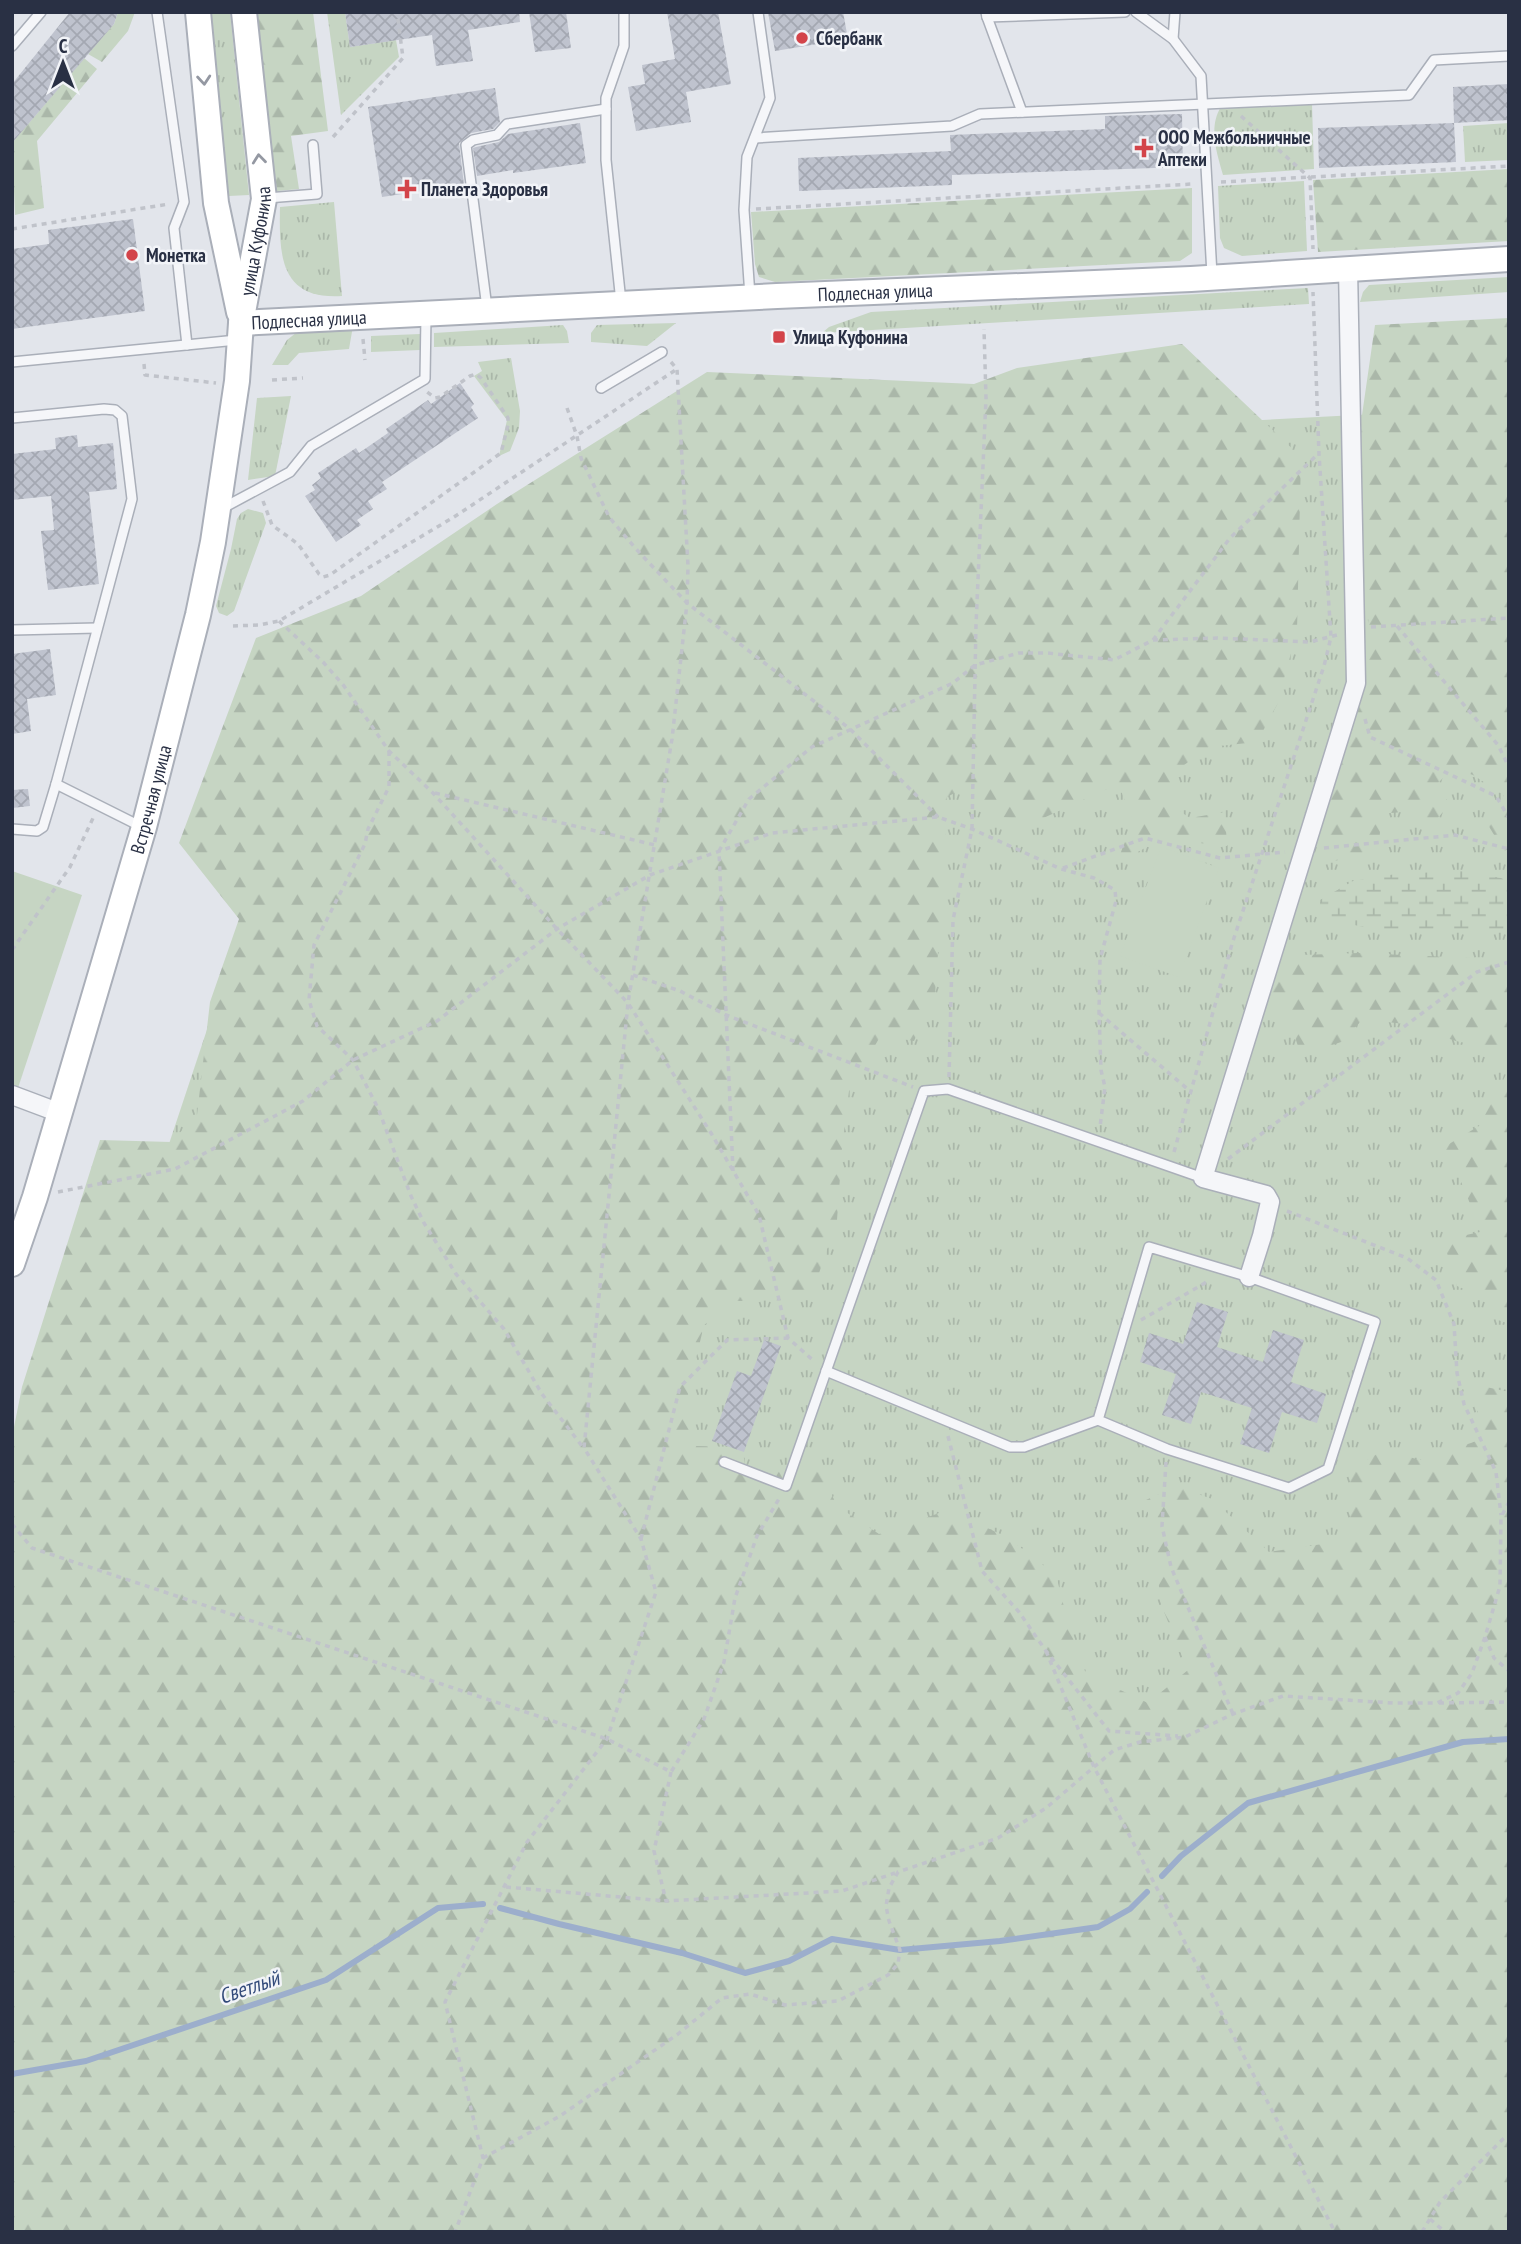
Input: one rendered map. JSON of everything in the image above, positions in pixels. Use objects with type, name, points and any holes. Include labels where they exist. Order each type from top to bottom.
[{"type":"main road","name":"улица Куфонина","points":[[198,12],[216,204],[241,331]]},
{"type":"main road","name":"улица Куфонина","points":[[241,331],[264,199],[244,12]]},
{"type":"main road","name":"Подлесная улица","points":[[241,331],[426,314],[1212,277],[1509,259]]},
{"type":"main road","name":"Встречная улица","points":[[12,1264],[35,1197],[144,827],[198,615],[219,510],[236,394],[241,331]]},
{"type":"street","points":[[1241,1274],[1270,1209],[1270,1202],[1266,1195],[1203,1178],[1356,683],[1349,268]]},
{"type":"street","points":[[12,1095],[60,1113]]},
{"type":"lane","points":[[12,46],[41,12]]},
{"type":"lane","points":[[157,12],[184,202],[174,228],[187,345]]},
{"type":"lane","points":[[621,304],[616,230],[606,160],[606,98],[624,46],[624,12]]},
{"type":"lane","points":[[750,298],[744,210],[747,157],[770,98],[758,12]]},
{"type":"lane","points":[[1022,112],[987,15],[1125,12]]},
{"type":"lane","points":[[1136,12],[1174,39],[1201,76],[1212,277]]},
{"type":"lane","points":[[1174,39],[1175,12]]},
{"type":"lane","points":[[755,138],[953,126],[980,114],[1409,95],[1434,60],[1509,56]]},
{"type":"lane","points":[[487,311],[466,145],[473,140],[497,135],[507,124],[606,109]]},
{"type":"lane","points":[[264,199],[317,194],[313,145]]},
{"type":"lane","points":[[219,510],[289,472],[310,446],[421,383],[427,373],[426,314]]},
{"type":"lane","points":[[12,362],[187,345],[241,331]]},
{"type":"lane","points":[[601,388],[662,352]]},
{"type":"lane","points":[[12,418],[115,410],[122,416],[132,499],[43,827],[37,831],[12,830]]},
{"type":"lane","points":[[12,630],[97,628]]},
{"type":"lane","points":[[56,784],[144,827]]},
{"type":"lane","points":[[724,1462],[786,1486],[924,1091],[948,1089],[1203,1178]]},
{"type":"lane","points":[[826,1371],[1010,1447],[1018,1448],[1098,1420],[1167,1449],[1289,1488],[1328,1469],[1375,1322],[1241,1274],[1149,1247],[1098,1420]]},
{"type":"path","points":[[333,137],[403,58],[397,12]]},
{"type":"path","points":[[1170,1168],[1232,944],[1324,666],[1331,637],[1319,454],[1310,178],[1227,104]]},
{"type":"path","points":[[744,210],[1509,166]]},
{"type":"path","points":[[12,229],[184,202]]},
{"type":"path","points":[[948,1089],[953,920],[972,829],[975,665],[986,398],[984,329]]},
{"type":"path","points":[[363,339],[365,360]]},
{"type":"path","points":[[142,350],[145,375],[216,383]]},
{"type":"path","points":[[584,1448],[628,1003],[672,739],[687,603],[688,566],[677,369],[662,352]]},
{"type":"path","points":[[233,626],[279,621],[454,517],[677,369]]},
{"type":"path","points":[[259,489],[272,525],[298,544],[319,574],[330,575],[498,456],[503,449],[508,418],[481,378],[476,374],[470,376],[435,398],[430,396],[421,383]]},
{"type":"path","points":[[272,380],[303,378]]},
{"type":"path","points":[[567,408],[581,458],[609,517],[636,550],[687,603],[850,729],[938,817]]},
{"type":"path","points":[[1153,640],[1230,538],[1319,454]]},
{"type":"path","points":[[733,1171],[719,850],[749,799],[812,747],[953,683],[975,665],[1019,653],[1114,660],[1153,640],[1217,638],[1310,642],[1356,628],[1509,618]]},
{"type":"path","points":[[279,621],[323,662],[344,686],[389,751],[433,793],[628,1003],[759,1214],[788,1338],[826,1371]]},
{"type":"path","points":[[1397,626],[1498,746],[1509,767]]},
{"type":"path","points":[[1356,683],[1370,737],[1496,796],[1509,818]]},
{"type":"path","points":[[389,751],[389,787],[368,830],[365,844],[314,945],[309,1000],[317,1026],[353,1060],[378,1108],[394,1154],[424,1223],[456,1274],[504,1329],[542,1394],[584,1448],[641,1539],[656,1592],[607,1739],[527,1842],[445,2002],[483,2158],[455,2232]]},
{"type":"path","points":[[433,793],[655,845]]},
{"type":"path","points":[[12,950],[70,867],[99,805]]},
{"type":"path","points":[[35,1197],[175,1169],[303,1101],[353,1060],[437,1021],[557,929],[649,875],[772,834],[938,817],[972,829],[1061,869],[1094,878],[1115,890],[1116,901],[1100,959],[1101,1070],[1105,1087],[1100,1127]]},
{"type":"path","points":[[1061,869],[1145,838],[1220,858],[1455,835],[1509,849]]},
{"type":"path","points":[[1203,1178],[1478,972],[1509,962]]},
{"type":"path","points":[[633,975],[680,991],[726,1015],[924,1091]]},
{"type":"path","points":[[1099,1013],[1191,1092]]},
{"type":"path","points":[[1266,1195],[1291,1213],[1407,1258],[1436,1280],[1454,1324],[1457,1373],[1464,1404],[1496,1472],[1501,1517],[1500,1586],[1472,1673],[1458,1693],[1437,1703]]},
{"type":"path","points":[[1127,1322],[1151,1316],[1205,1282],[1241,1274]]},
{"type":"path","points":[[641,1539],[680,1387],[727,1340],[788,1338]]},
{"type":"path","points":[[945,1421],[982,1571],[1019,1612],[1109,1731],[1185,1737]]},
{"type":"path","points":[[1167,1449],[1162,1526],[1171,1567],[1233,1714]]},
{"type":"path","points":[[666,1901],[654,1851],[671,1772],[704,1719],[724,1662],[735,1598],[757,1536],[786,1486]]},
{"type":"path","points":[[1501,1517],[1509,1502]]},
{"type":"path","points":[[12,1524],[32,1548],[607,1739],[671,1772]]},
{"type":"path","points":[[1485,1637],[1494,1658],[1509,1671]]},
{"type":"path","points":[[1046,1651],[1094,1767],[1335,2232]]},
{"type":"path","points":[[506,1887],[666,1901],[842,1891],[998,1838],[1046,1808],[1114,1750],[1140,1742],[1185,1737],[1233,1714],[1283,1696],[1393,1703],[1509,1703]]},
{"type":"path","points":[[483,2158],[560,2116],[678,2034],[722,1998],[750,1994],[785,2005],[838,2001],[888,1975],[898,1964],[900,1950],[886,1906],[889,1888],[898,1872]]},
{"type":"path","points":[[1422,2232],[1440,2202],[1509,2135]]},
{"type":"path","points":[[1430,2219],[1445,2232]]},
{"type":"green space","points":[[118,12],[135,12],[128,31],[102,62],[88,54],[114,24]]},
{"type":"green space","points":[[209,12],[230,12],[249,195],[229,196]]},
{"type":"green space","points":[[255,12],[313,12],[328,131],[291,136],[299,189],[277,191]]},
{"type":"green space","points":[[327,12],[345,12],[350,47],[396,40],[399,57],[341,115]]},
{"type":"green space","points":[[84,58],[97,69],[37,141],[44,208],[15,215],[12,143]]},
{"type":"green space","points":[[1312,104],[1314,169],[1223,175],[1214,132],[1221,107]]},
{"type":"green space","points":[[1509,123],[1509,160],[1465,162],[1463,126]]},
{"type":"green space","points":[[1509,169],[1509,241],[1318,252],[1313,180]]},
{"type":"green space","points":[[1304,181],[1307,251],[1242,256],[1224,248],[1220,238],[1218,186]]},
{"type":"green space","points":[[1192,188],[1192,253],[1180,261],[775,282],[759,277],[755,264],[751,212]]},
{"type":"green space","points":[[334,202],[342,296],[306,291],[295,283],[287,271],[281,242],[280,207]]},
{"type":"green space","points":[[1509,277],[1509,292],[1360,302],[1369,285]]},
{"type":"green space","points":[[1308,288],[1309,304],[822,333],[829,327],[871,312]]},
{"type":"green space","points":[[1509,318],[1509,849],[1504,851],[1488,825],[1504,795],[1473,775],[1453,768],[1436,785],[1450,804],[1436,820],[1402,812],[1381,814],[1379,848],[1335,861],[1315,837],[1356,710],[1367,643],[1369,609],[1360,535],[1364,514],[1361,422],[1375,325]]},
{"type":"green space","points":[[676,323],[647,346],[591,342],[591,333],[597,325]]},
{"type":"green space","points":[[563,325],[569,343],[434,347],[434,333]]},
{"type":"green space","points":[[353,326],[349,349],[299,353],[288,365],[272,365],[287,340],[301,329]]},
{"type":"green space","points":[[420,334],[420,350],[371,352],[371,336]]},
{"type":"green space","points":[[1182,344],[1301,457],[1297,631],[1277,705],[1257,742],[1209,747],[1173,773],[1169,804],[1190,818],[1225,812],[1227,846],[1162,839],[1117,863],[1133,819],[1118,784],[1039,820],[987,816],[966,787],[947,797],[935,994],[914,1041],[881,1035],[849,1091],[837,1220],[816,1282],[792,1300],[737,1301],[704,1325],[688,1392],[694,1446],[742,1447],[748,1482],[772,1470],[819,1467],[837,1506],[879,1534],[948,1510],[1007,1537],[1056,1575],[1068,1623],[1086,1674],[1148,1703],[1188,1670],[1162,1607],[1146,1500],[1176,1486],[1212,1499],[1269,1552],[1350,1540],[1350,1470],[1385,1449],[1419,1460],[1477,1441],[1477,1385],[1509,1392],[1509,2232],[12,2232],[12,1437],[22,1387],[100,1140],[171,1142],[197,1115],[210,1002],[239,919],[179,843],[256,638],[361,596],[497,504],[707,372],[974,384],[1017,368]]},
{"type":"green space","points":[[511,358],[520,411],[519,428],[510,451],[499,456],[507,420],[474,376],[482,371],[478,362]]},
{"type":"green space","points":[[291,396],[275,476],[248,480],[257,398]]},
{"type":"green space","points":[[1509,407],[1509,2232],[12,2232],[12,1616],[296,762],[595,455]]},
{"type":"green space","points":[[248,509],[263,513],[266,523],[234,611],[227,616],[219,613],[216,606],[237,519]]},
{"type":"green space","points":[[1161,847],[1219,868],[1179,977],[1120,956]]},
{"type":"green space","points":[[12,871],[82,895],[12,1106]]},
{"type":"green space","points":[[1461,871],[1501,878],[1509,882],[1509,929],[1374,929],[1320,918],[1320,900],[1353,881],[1396,874]]},
{"type":"green space","points":[[1359,953],[1494,959],[1509,965],[1509,1053],[1456,1041],[1404,1024],[1363,1019],[1341,1042],[1301,1056],[1287,1011],[1268,1002],[1278,965],[1302,955]]},
{"type":"green space","points":[[1509,1069],[1509,1324],[1498,1320],[1481,1298],[1457,1286],[1443,1240],[1480,1232],[1465,1190],[1444,1147],[1479,1126]]},
{"type":"building","points":[[70,12],[118,12],[114,24],[12,143],[12,84]]},
{"type":"building","points":[[345,12],[519,12],[520,22],[468,30],[473,61],[436,66],[432,35],[350,47]]},
{"type":"building","points":[[529,12],[566,12],[571,48],[535,52]]},
{"type":"building","points":[[667,12],[718,12],[731,84],[686,92],[691,122],[636,131],[628,87],[645,84],[642,65],[675,59]]},
{"type":"building","points":[[768,12],[843,12],[848,39],[775,51]]},
{"type":"building","points":[[1509,84],[1509,120],[1454,123],[1453,87]]},
{"type":"building","points":[[495,88],[500,122],[493,129],[471,133],[459,143],[464,185],[382,197],[368,107]]},
{"type":"building","points":[[1182,114],[1183,167],[952,175],[952,185],[799,191],[798,158],[951,151],[950,135],[1105,129],[1105,116]]},
{"type":"building","points":[[580,123],[586,163],[477,176],[473,148],[499,142],[508,134]]},
{"type":"building","points":[[1454,123],[1456,162],[1319,168],[1318,128]]},
{"type":"building","points":[[133,219],[145,311],[12,329],[12,249],[49,244],[48,230]]},
{"type":"building","points":[[460,383],[474,404],[471,407],[478,418],[382,482],[387,489],[368,501],[373,509],[357,520],[361,525],[336,542],[305,496],[315,490],[312,485],[321,478],[318,473],[356,448],[359,453],[388,433],[386,429],[428,400],[431,404]]},
{"type":"building","points":[[77,435],[78,447],[113,443],[117,489],[89,492],[99,584],[48,590],[41,531],[54,530],[51,496],[12,500],[12,454],[56,449],[55,438]]},
{"type":"building","points":[[50,649],[56,695],[27,699],[31,731],[12,734],[12,654]]},
{"type":"building","points":[[28,789],[30,806],[12,808],[12,790]]},
{"type":"building","points":[[1197,1302],[1228,1312],[1217,1347],[1263,1362],[1273,1330],[1304,1340],[1291,1382],[1326,1394],[1317,1423],[1282,1412],[1269,1453],[1240,1444],[1252,1408],[1201,1392],[1191,1424],[1162,1415],[1176,1374],[1140,1362],[1149,1333],[1183,1344]]},
{"type":"building","points":[[764,1340],[781,1346],[744,1452],[712,1441],[737,1371],[751,1376]]},
{"type":"waterway","points":[[1162,1876],[1181,1856],[1248,1803],[1463,1742],[1509,1739]]},
{"type":"waterway","points":[[500,1908],[682,1953],[745,1973],[789,1961],[832,1939],[900,1950],[1000,1941],[1098,1927],[1130,1909],[1147,1892]]},
{"type":"waterway","name":"Светлый","points":[[12,2074],[86,2061],[326,1980],[438,1908],[483,1904]]},
{"type":"place","name":"Сбербанк","points":[[802,38]]},
{"type":"place","name":"ООО Межбольничные Аптеки","points":[[1144,148]]},
{"type":"place","name":"Планета Здоровья","points":[[407,189]]},
{"type":"place","name":"Монетка","points":[[132,255]]},
{"type":"place","name":"Улица Куфонина","points":[[779,337]]}]
